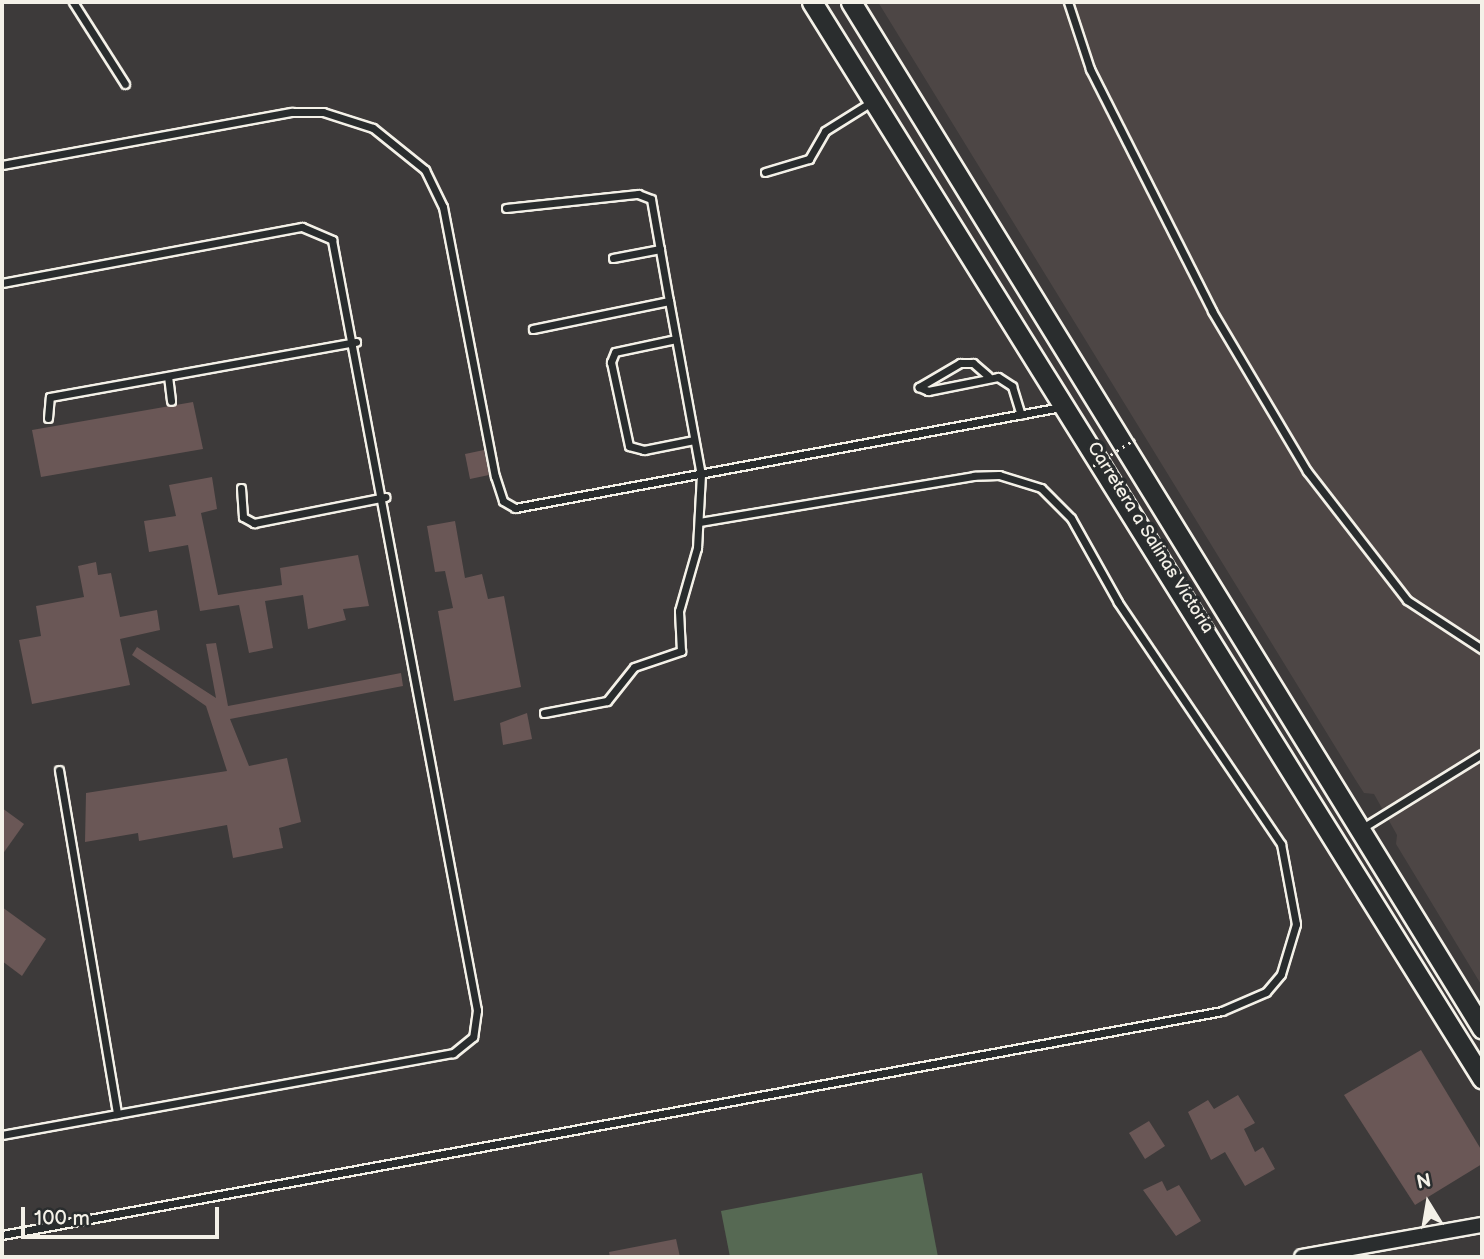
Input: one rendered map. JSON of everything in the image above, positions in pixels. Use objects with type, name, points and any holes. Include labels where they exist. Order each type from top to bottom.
[{"type":"main road","name":"Carretera a Salinas Victoria","points":[[812,2],[1069,406],[1482,1078]]},
{"type":"main road","name":"Carretera a Salinas Victoria","points":[[851,2],[1482,1028]]},
{"type":"street","points":[[1302,1257],[1362,1252],[1482,1224]]},
{"type":"lane","points":[[74,2],[125,84]]},
{"type":"lane","points":[[1068,2],[1090,69],[1212,310],[1307,471],[1407,600],[1482,649]]},
{"type":"lane","points":[[765,172],[809,159],[825,131],[873,101]]},
{"type":"lane","points":[[2,164],[292,112],[323,112],[373,128],[425,170],[443,207],[503,501],[523,509],[1069,406]]},
{"type":"lane","points":[[506,208],[645,194],[660,249],[701,475],[701,522],[679,611],[681,651],[634,667],[607,701],[544,713]]},
{"type":"lane","points":[[2,282],[313,228],[325,232],[337,250],[385,497],[477,1010],[474,1037],[453,1053],[2,1135]]},
{"type":"lane","points":[[613,258],[660,249]]},
{"type":"lane","points":[[533,329],[669,301]]},
{"type":"lane","points":[[676,339],[615,352],[611,362],[629,446],[644,450],[694,440]]},
{"type":"lane","points":[[48,418],[50,397],[356,342]]},
{"type":"lane","points":[[988,376],[928,391],[919,387],[960,363],[973,363],[988,376],[1012,386],[1021,415]]},
{"type":"lane","points":[[168,376],[171,401]]},
{"type":"lane","points":[[2,1235],[1222,1011],[1266,992],[1280,974],[1296,924],[1281,844],[1118,602],[1071,518],[1049,495],[1020,479],[974,477],[701,522]]},
{"type":"lane","points":[[241,488],[243,517],[254,523],[385,497]]},
{"type":"lane","points":[[1359,829],[1482,754]]},
{"type":"lane","points":[[59,769],[117,1114]]},
{"type":"path","points":[[1093,466],[1135,439]]},
{"type":"shaded area","points":[[878,2],[1482,2],[1482,986],[1396,844],[1397,835],[1374,794],[1364,793],[1355,779]]},
{"type":"green space","points":[[922,1173],[938,1257],[730,1257],[721,1211]]},
{"type":"building","points":[[193,402],[203,449],[41,477],[32,430]]},
{"type":"building","points":[[484,450],[489,475],[470,479],[465,454]]},
{"type":"building","points":[[212,477],[217,509],[201,513],[218,595],[282,585],[280,568],[358,555],[369,606],[343,609],[346,620],[308,629],[303,595],[265,601],[273,648],[249,653],[239,605],[200,611],[188,545],[149,552],[144,521],[176,516],[169,485]]},
{"type":"building","points":[[455,521],[465,578],[482,574],[488,599],[504,596],[521,687],[454,701],[438,611],[453,608],[445,571],[435,572],[427,526]]},
{"type":"building","points":[[96,562],[98,575],[111,573],[120,617],[157,610],[160,630],[120,639],[130,685],[32,704],[19,640],[41,636],[36,606],[84,597],[78,566]]},
{"type":"building","points":[[216,643],[228,706],[401,673],[403,686],[230,719],[249,766],[287,758],[301,822],[279,828],[283,848],[233,858],[227,825],[139,841],[138,833],[85,842],[86,793],[227,771],[206,706],[132,655],[137,647],[216,698],[206,644]]},
{"type":"building","points":[[527,713],[532,739],[503,745],[500,723]]},
{"type":"building","points":[[2,808],[24,824],[2,855]]},
{"type":"building","points":[[2,907],[46,939],[22,976],[2,961]]},
{"type":"building","points":[[1421,1050],[1482,1151],[1482,1164],[1415,1205],[1344,1095]]},
{"type":"building","points":[[1238,1095],[1255,1123],[1244,1129],[1255,1152],[1263,1147],[1275,1169],[1245,1186],[1225,1152],[1211,1160],[1188,1112],[1208,1100],[1214,1109]]},
{"type":"building","points":[[1149,1121],[1165,1146],[1145,1159],[1129,1133]]},
{"type":"building","points":[[1162,1181],[1167,1191],[1179,1185],[1201,1221],[1176,1236],[1143,1190]]},
{"type":"building","points":[[676,1239],[680,1257],[610,1257],[609,1252]]}]
